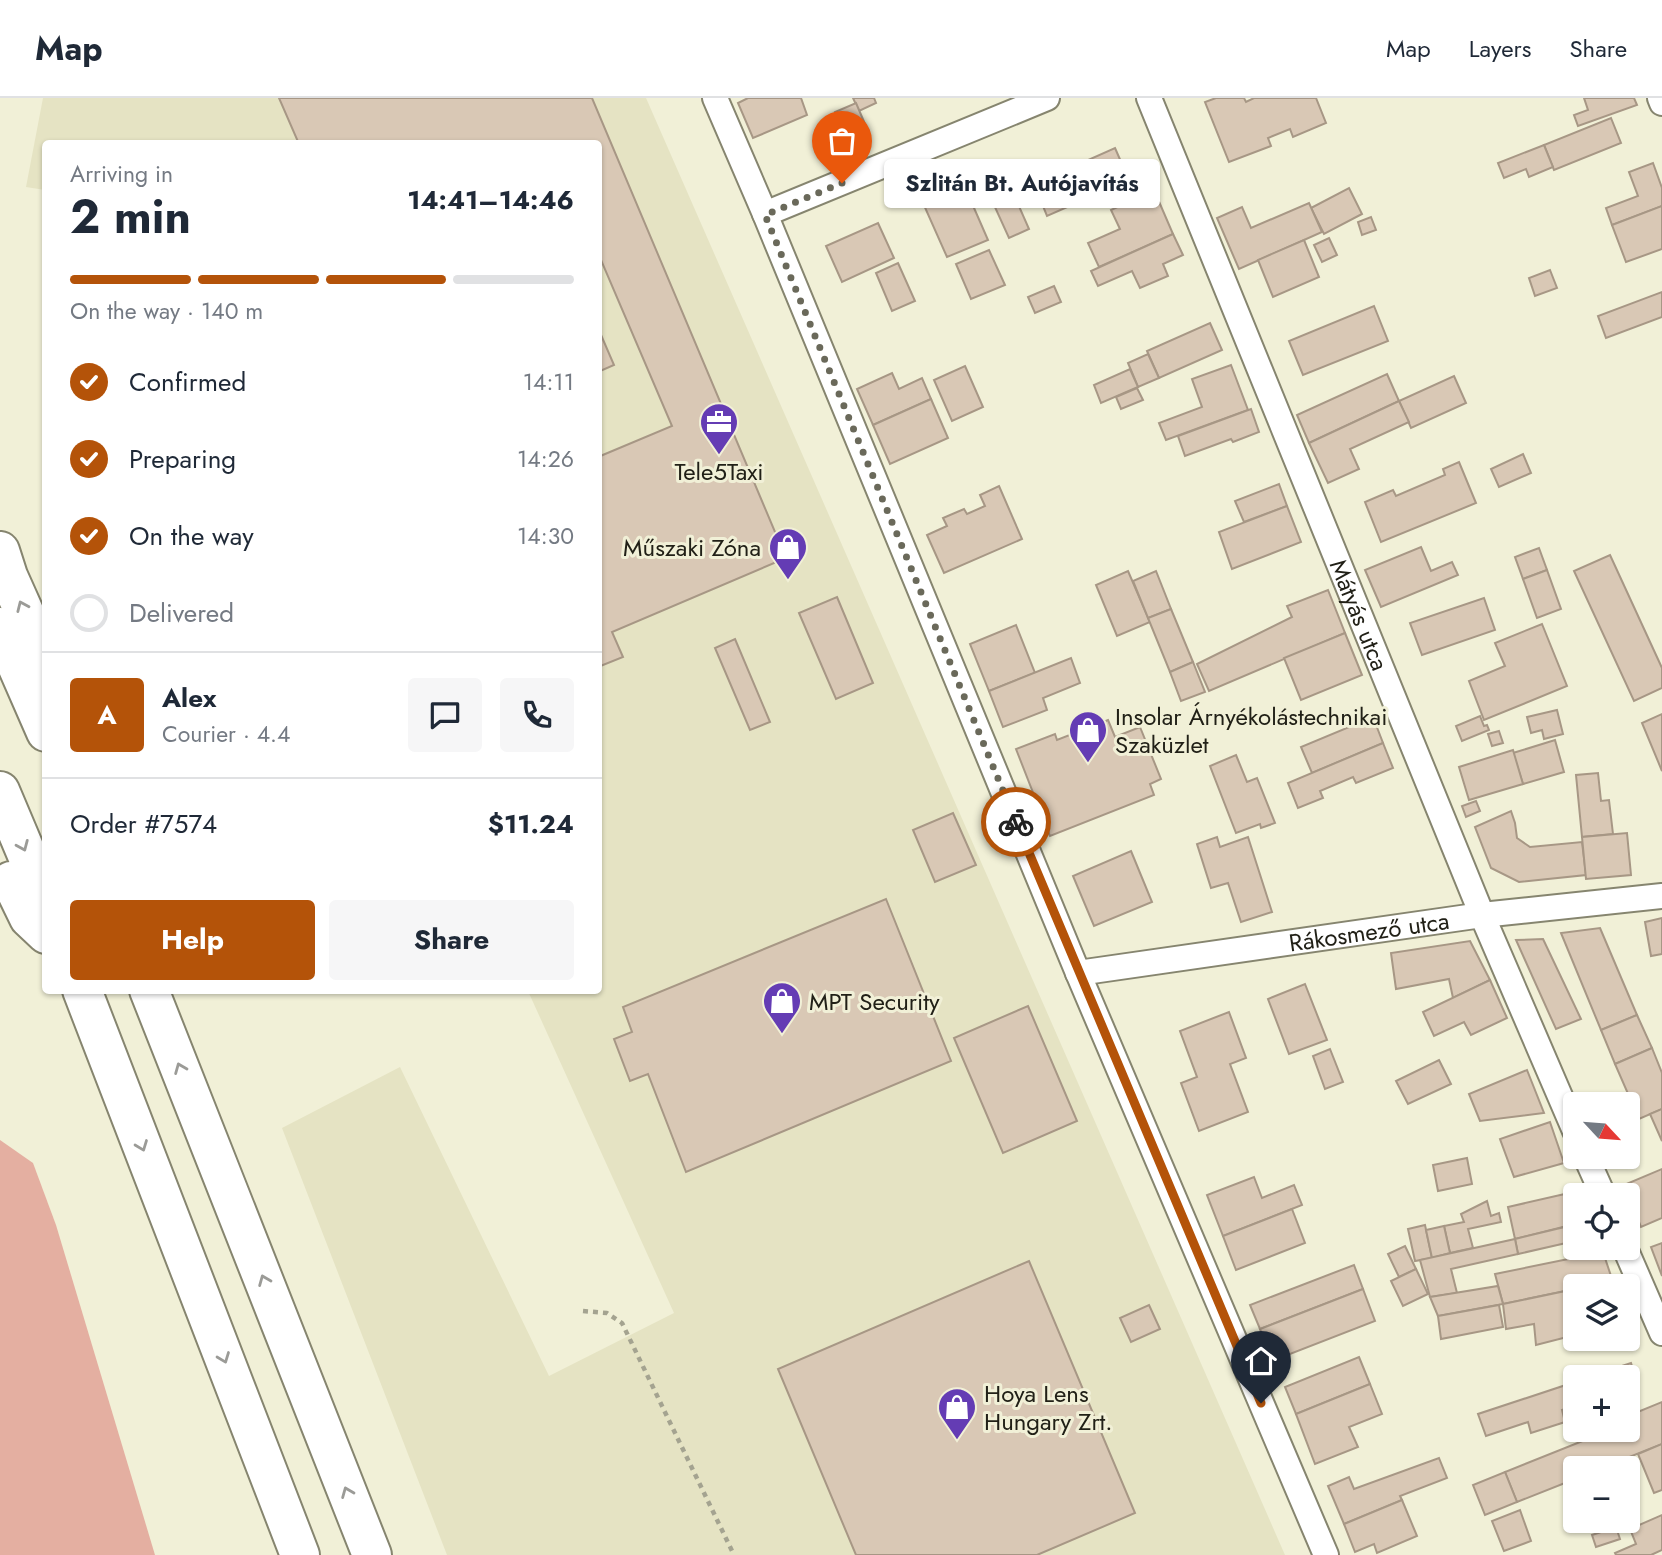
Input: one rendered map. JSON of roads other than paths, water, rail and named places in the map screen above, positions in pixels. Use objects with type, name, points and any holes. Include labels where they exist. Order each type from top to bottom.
[{"type":"highway","points":[[0,551],[8,576],[42,652]]},
{"type":"highway","points":[[0,627],[42,723]]},
{"type":"highway","points":[[0,791],[42,891]]},
{"type":"highway","points":[[0,857],[29,918],[42,930]]},
{"type":"highway","points":[[84,994],[300,1555]]},
{"type":"highway","points":[[151,994],[372,1555]]},
{"type":"street","points":[[715,98],[1078,973],[1326,1555]]},
{"type":"street","points":[[765,215],[1047,98]]},
{"type":"street","name":"Mátyás utca","points":[[1149,98],[1482,915],[1563,1103]]},
{"type":"street","points":[[1660,98],[1662,103]]},
{"type":"street","name":"Rákosmező utca","points":[[1078,973],[1482,915],[1662,896]]},
{"type":"street","points":[[1630,1260],[1662,1333]]},
{"type":"place","name":"Szlitán Bt. Autójavítás","points":[[842,183]]},
{"type":"place","name":"Tele5Taxi","points":[[719,456]]},
{"type":"place","name":"Műszaki Zóna","points":[[788,581]]},
{"type":"place","name":"Insolar Árnyékolástechnikai Szaküzlet","points":[[1088,764]]},
{"type":"place","name":"MPT Security","points":[[782,1035]]},
{"type":"place","name":"Hoya Lens Hungary Zrt.","points":[[957,1441]]}]
